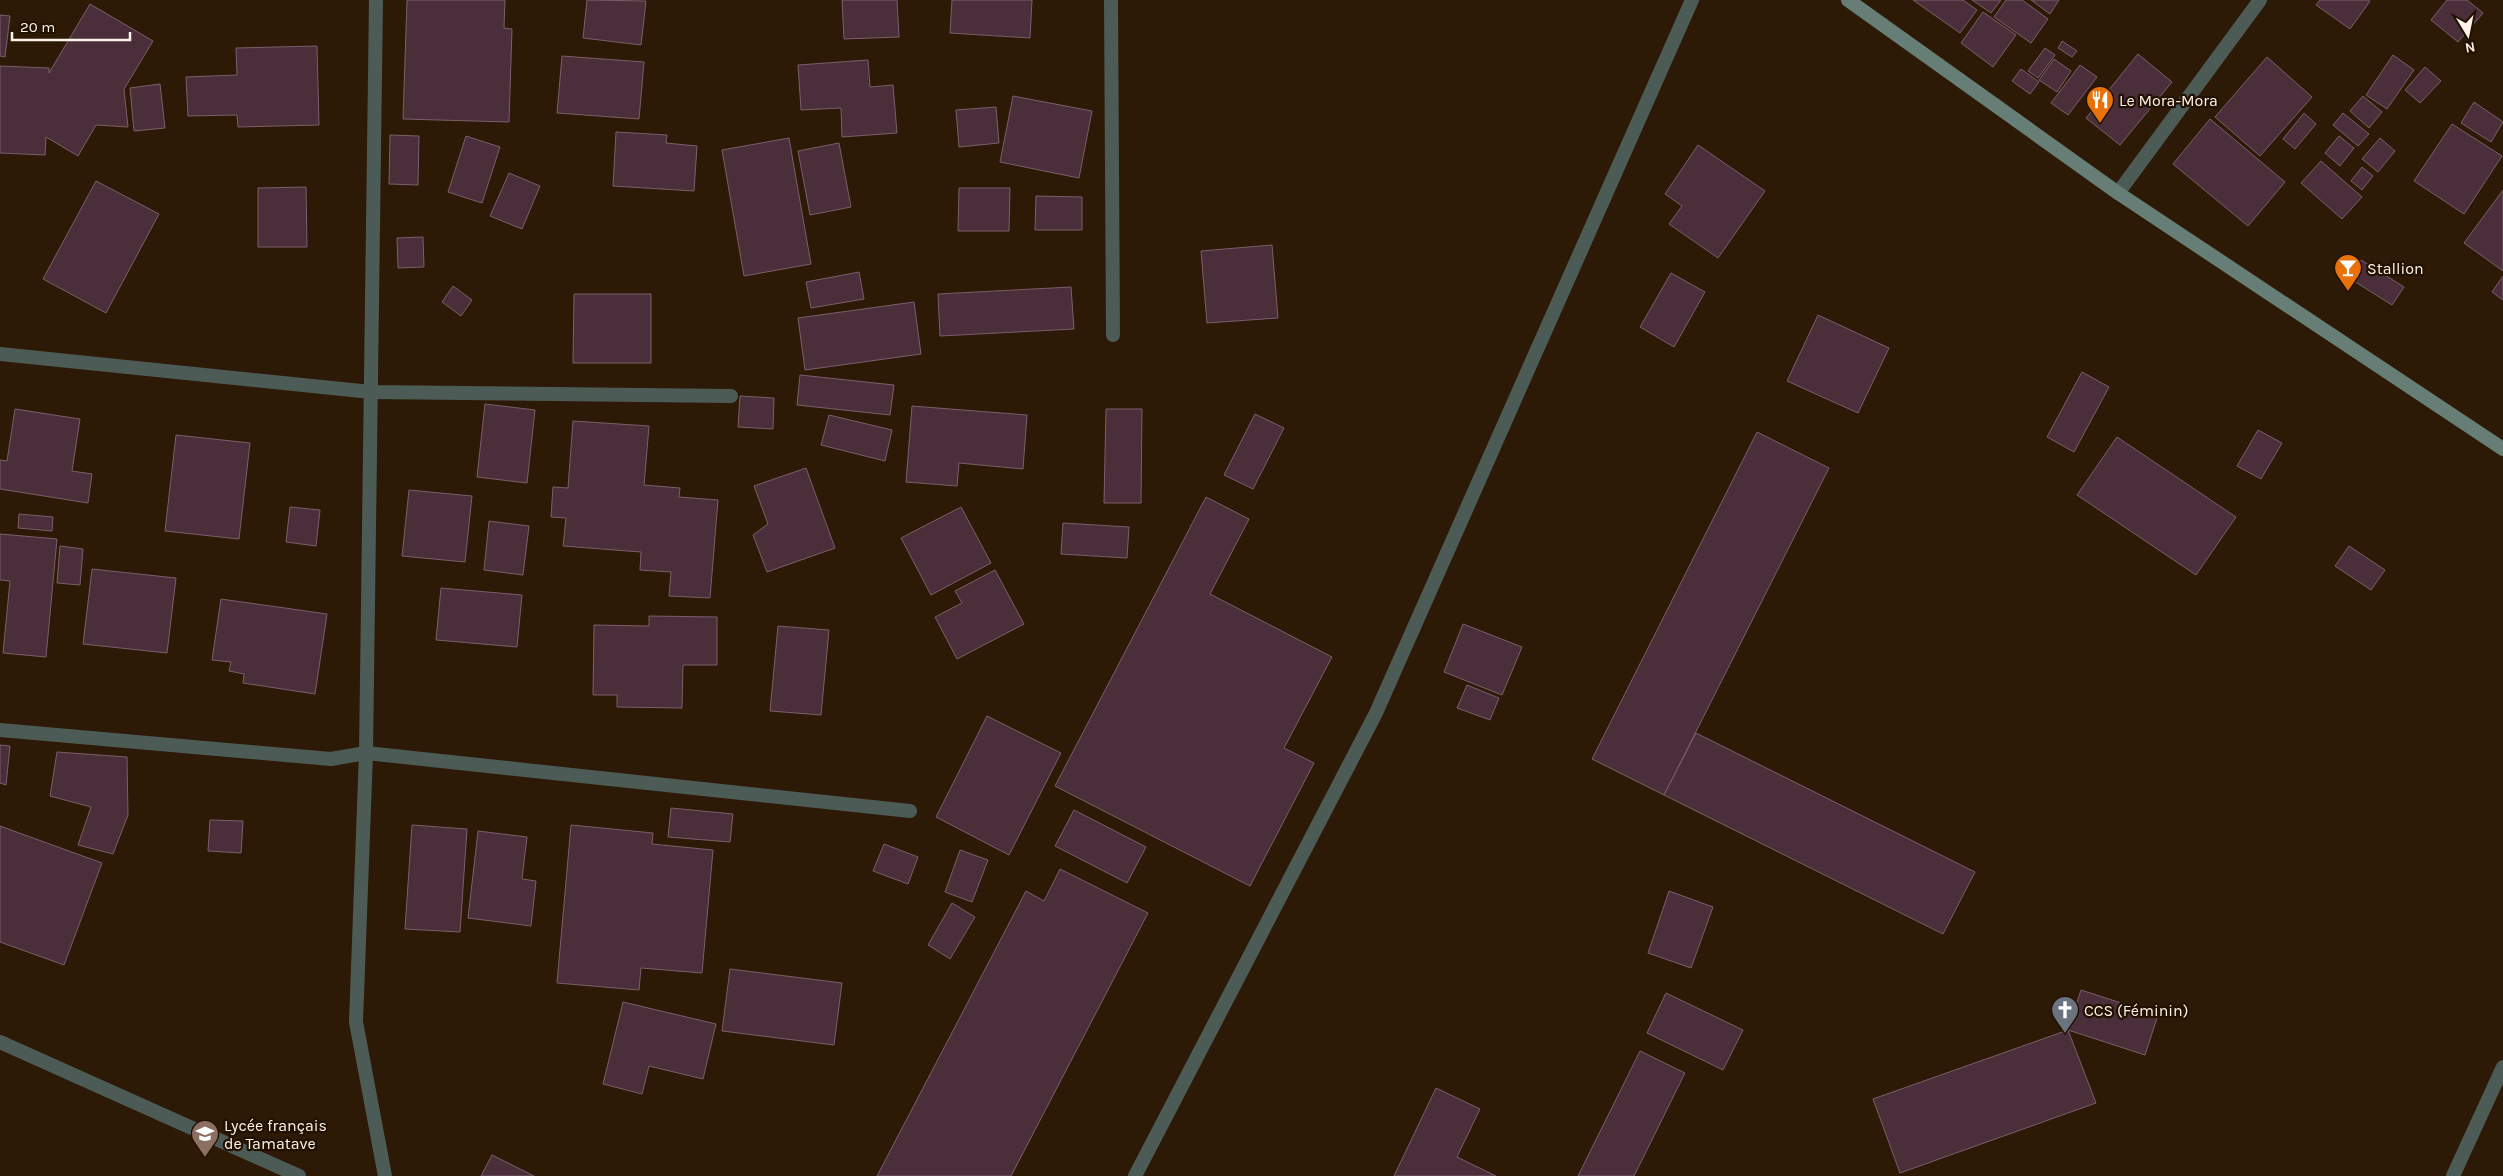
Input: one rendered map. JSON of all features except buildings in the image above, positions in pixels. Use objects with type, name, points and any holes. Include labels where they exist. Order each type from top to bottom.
[{"type":"main road","points":[[1848,0],[2118,193],[2503,448]]},
{"type":"street","points":[[376,0],[366,753],[356,1022],[385,1176]]},
{"type":"street","points":[[1111,0],[1113,335]]},
{"type":"street","points":[[1135,1176],[1376,713],[1692,0]]},
{"type":"street","points":[[2118,193],[2260,0]]},
{"type":"street","points":[[0,354],[371,392],[731,396]]},
{"type":"street","points":[[0,730],[331,759],[366,753],[910,811]]},
{"type":"street","points":[[0,1042],[299,1176]]},
{"type":"street","points":[[2453,1176],[2503,1067]]},
{"type":"place","name":"Le Mora-Mora","points":[[2100,124]]},
{"type":"place","name":"Stallion","points":[[2348,292]]},
{"type":"place","name":"CCS (Féminin)","points":[[2065,1034]]},
{"type":"place","name":"Lycée français de Tamatave","points":[[205,1158]]}]
